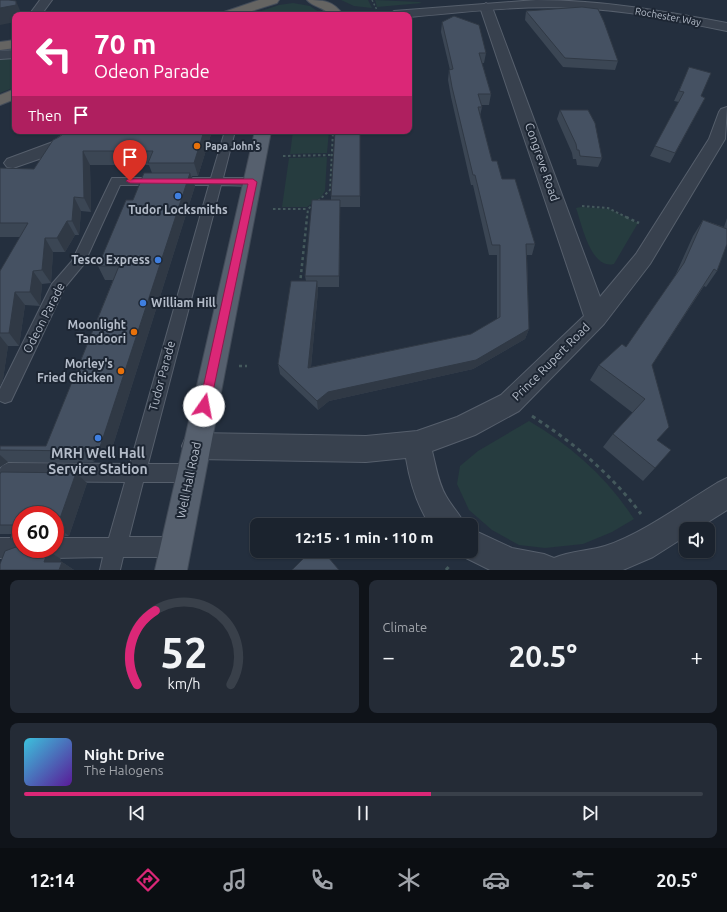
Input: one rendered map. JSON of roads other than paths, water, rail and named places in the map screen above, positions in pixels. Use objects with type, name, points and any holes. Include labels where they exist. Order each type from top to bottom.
[{"type":"highway","points":[[235,12],[250,6],[273,0]]},
{"type":"highway","points":[[313,0],[330,7],[334,12]]},
{"type":"highway","points":[[0,46],[12,46]]},
{"type":"highway","points":[[0,100],[12,95]]},
{"type":"main road","name":"Well Hall Road","points":[[173,559],[262,134]]},
{"type":"street","points":[[37,12],[46,0]]},
{"type":"street","name":"Rochester Way","points":[[412,13],[486,7],[509,3],[546,3],[604,6],[665,15],[727,27]]},
{"type":"street","name":"Congreve Road","points":[[486,7],[596,318]]},
{"type":"street","points":[[0,55],[12,48]]},
{"type":"street","name":"Prince Rupert Road","points":[[196,446],[366,449],[417,444],[465,426],[510,403],[596,318],[643,259],[717,139],[727,112]]},
{"type":"street","points":[[13,163],[59,146],[74,134]]},
{"type":"street","points":[[417,444],[428,494],[443,518]]},
{"type":"street","points":[[564,570],[605,562],[658,537],[727,493]]},
{"type":"street","points":[[478,548],[509,563],[544,570]]},
{"type":"lane","points":[[216,182],[229,134]]},
{"type":"lane","name":"Odeon Parade","points":[[5,396],[59,284],[77,264],[116,181],[253,182]]},
{"type":"lane","name":"Tudor Parade","points":[[110,570],[115,547],[216,182]]},
{"type":"lane","points":[[0,490],[8,472],[190,473]]},
{"type":"lane","points":[[64,548],[115,547],[173,559]]},
{"type":"lane","points":[[0,548],[12,548]]},
{"type":"place","name":"Papa John's","points":[[197,146]]},
{"type":"place","name":"Tudor Locksmiths","points":[[178,196]]},
{"type":"place","name":"Tesco Express","points":[[158,260]]},
{"type":"place","name":"William Hill","points":[[143,303]]},
{"type":"place","name":"Moonlight Tandoori","points":[[134,332]]},
{"type":"place","name":"Morley's Fried Chicken","points":[[121,371]]},
{"type":"place","name":"MRH Well Hall Service Station","points":[[98,438]]}]
